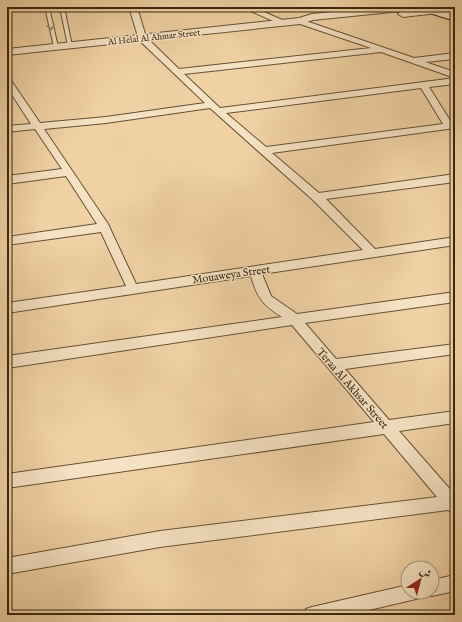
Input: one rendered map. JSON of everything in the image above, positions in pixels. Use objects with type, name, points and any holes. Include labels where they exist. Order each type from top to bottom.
[{"type":"main road","points":[[421,7],[434,11],[452,10]]},
{"type":"street","points":[[133,7],[142,38],[215,108],[317,197],[372,253]]},
{"type":"street","points":[[246,7],[285,23]]},
{"type":"street","name":"Al Helal Al Ahmar Street","points":[[300,21],[312,17],[415,7]]},
{"type":"street","name":"Al Helal Al Ahmar Street","points":[[7,52],[300,21],[323,22],[434,11]]},
{"type":"street","points":[[300,21],[411,61],[455,75]]},
{"type":"street","points":[[176,72],[380,50]]},
{"type":"street","points":[[411,61],[455,56]]},
{"type":"street","points":[[7,81],[70,172],[104,227],[132,289]]},
{"type":"street","points":[[7,129],[106,120],[455,81]]},
{"type":"street","points":[[263,151],[452,125],[423,85]]},
{"type":"street","points":[[7,180],[70,172]]},
{"type":"street","points":[[317,197],[455,178]]},
{"type":"street","points":[[7,241],[104,227]]},
{"type":"street","name":"Mouaweya Street","points":[[7,308],[455,241]]},
{"type":"street","name":"Teraa Al Akhsar Street","points":[[255,271],[264,296],[268,302],[286,312],[295,320],[454,504]]},
{"type":"street","points":[[7,362],[341,312],[455,298]]},
{"type":"street","points":[[333,365],[455,349]]},
{"type":"street","points":[[7,481],[455,417]]},
{"type":"street","points":[[7,566],[160,539],[454,504]]},
{"type":"street","points":[[440,586],[455,583]]},
{"type":"street","points":[[312,615],[400,595]]},
{"type":"lane","points":[[47,7],[56,47]]},
{"type":"lane","points":[[62,7],[70,46]]}]
